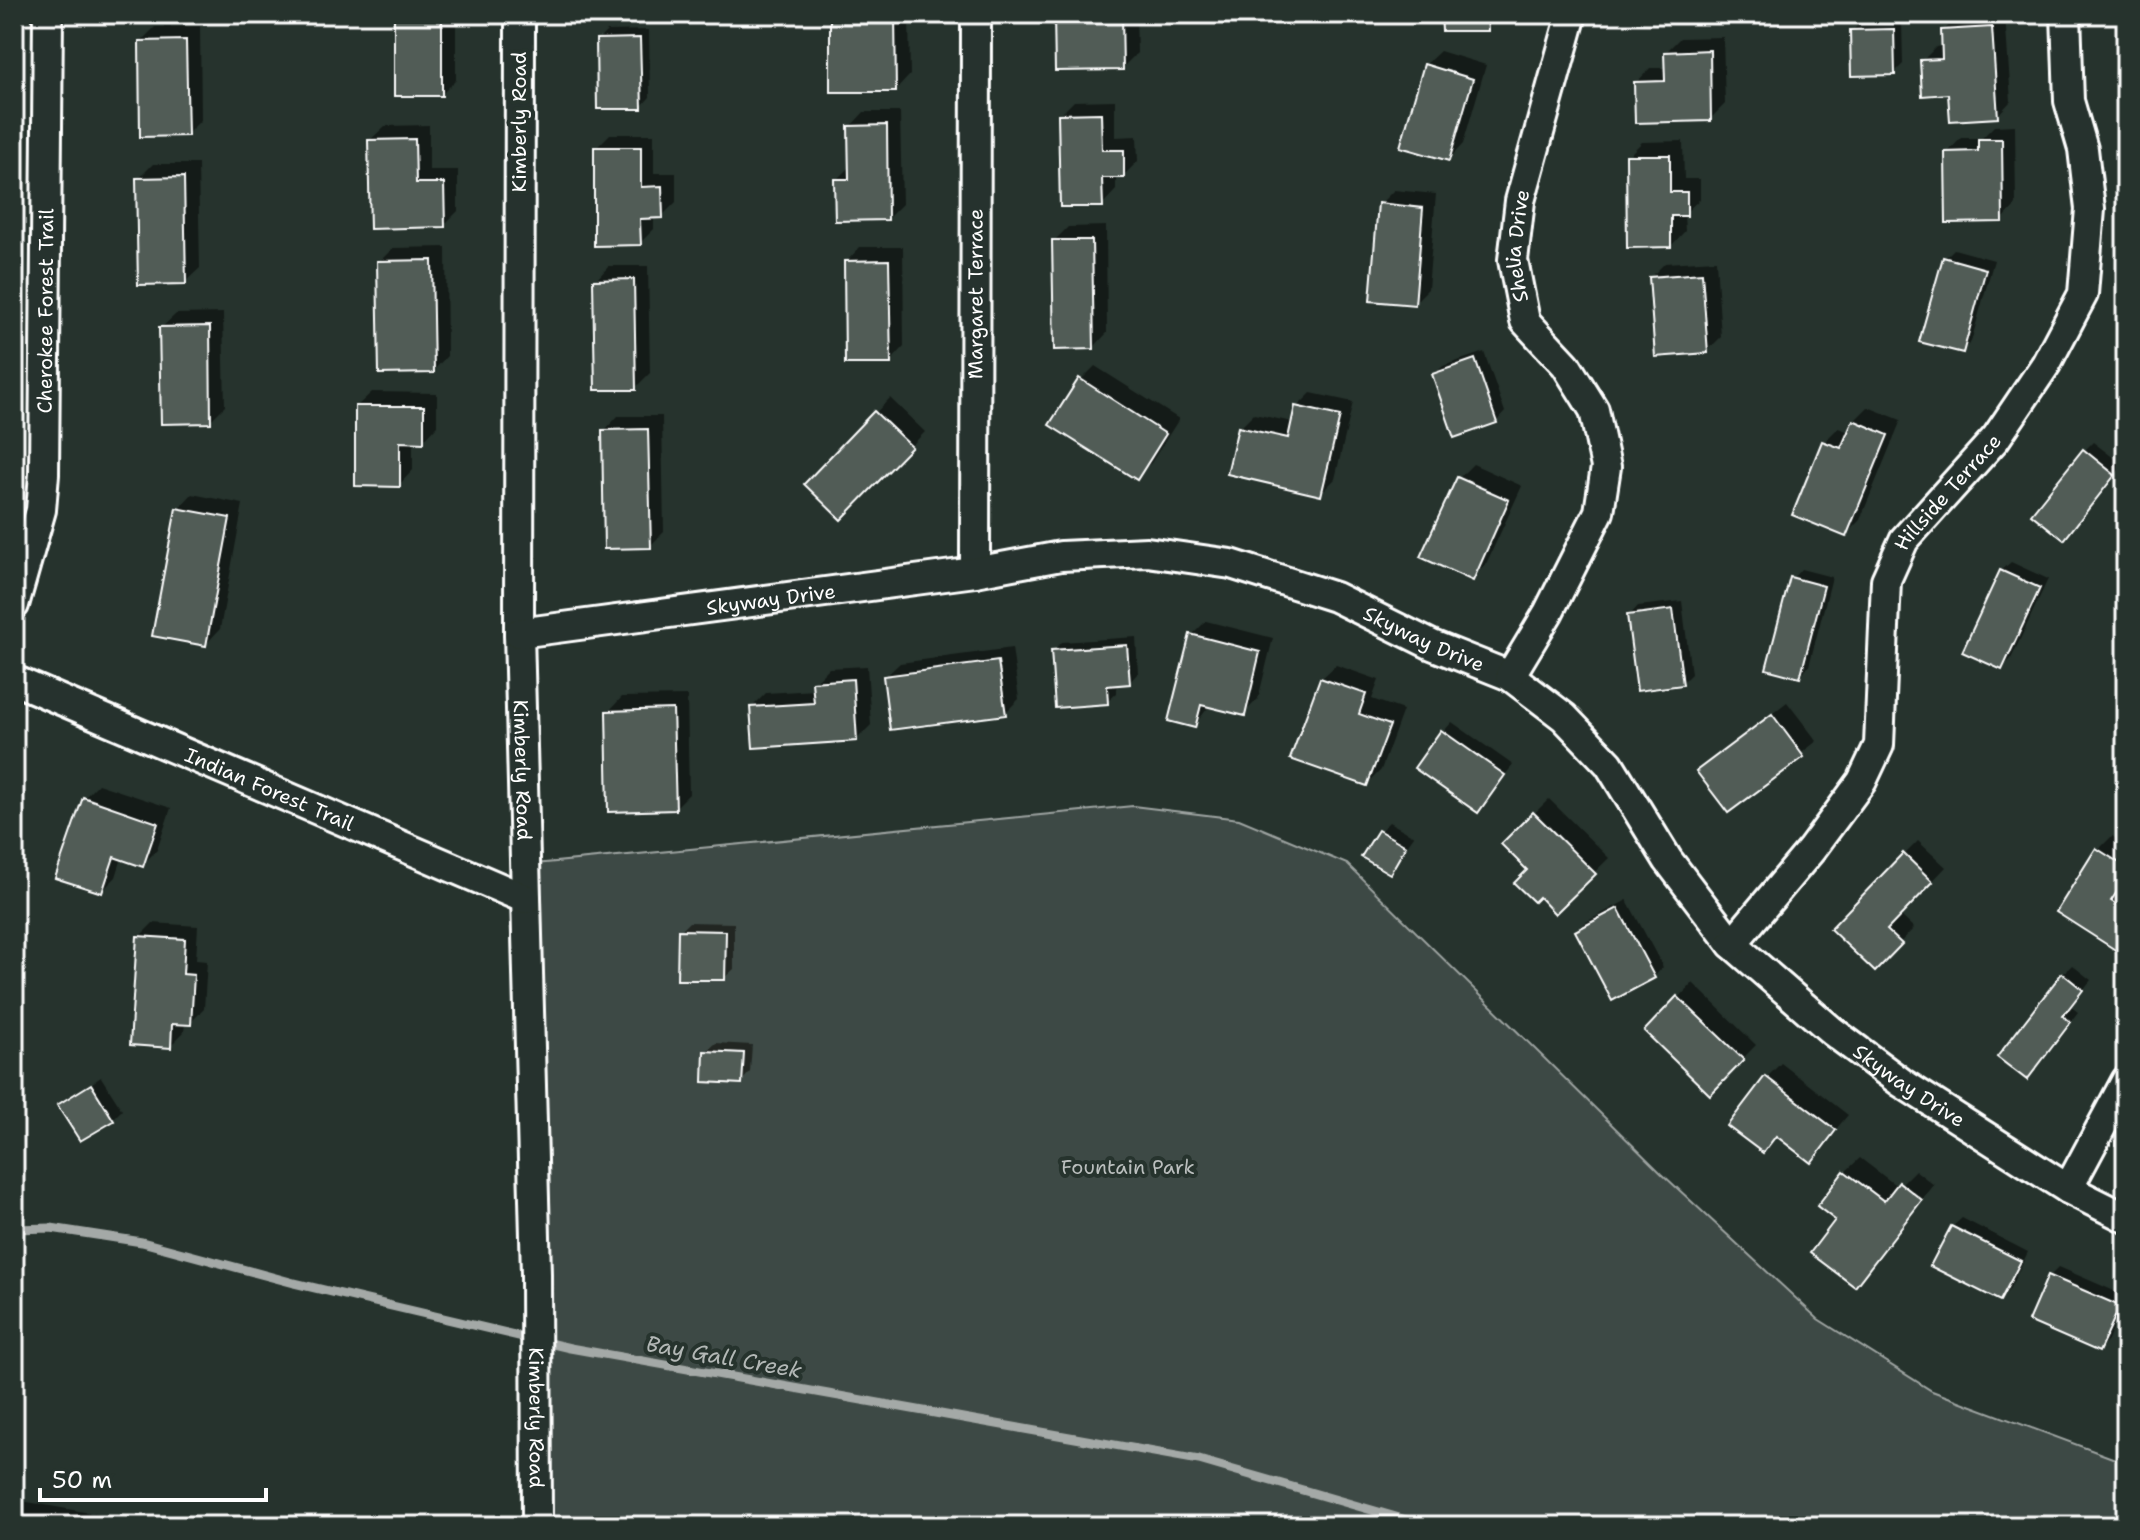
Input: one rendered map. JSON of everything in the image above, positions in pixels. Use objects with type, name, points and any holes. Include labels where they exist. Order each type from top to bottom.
[{"type":"street","name":"Cherokee Forest Trail","points":[[14,605],[41,510],[44,474],[48,14]]},
{"type":"street","name":"Kimberly Road","points":[[520,14],[519,633],[536,1274],[537,1526]]},
{"type":"street","name":"Margaret Terrace","points":[[975,572],[976,14]]},
{"type":"street","name":"Shelia Drive","points":[[1510,676],[1548,613],[1599,512],[1606,467],[1594,410],[1566,365],[1525,321],[1513,260],[1520,201],[1572,14]]},
{"type":"street","name":"Hillside Terrace","points":[[1732,944],[1853,793],[1879,745],[1886,580],[1904,540],[1996,438],[2046,364],[2083,294],[2090,209],[2083,149],[2069,101],[2066,14]]},
{"type":"street","name":"Skyway Drive","points":[[519,633],[975,572],[1061,556],[1147,552],[1231,564],[1335,597],[1432,645],[1510,676],[1564,717],[1609,764],[1668,860],[1732,944],[1832,1031],[1902,1083],[2068,1189],[2126,1218]]},
{"type":"street","name":"Indian Forest Trail","points":[[14,680],[526,899]]},
{"type":"street","points":[[2068,1189],[2126,1081]]},
{"type":"green space","name":"Fountain Park","points":[[1133,806],[1239,819],[1347,864],[1662,1174],[1818,1319],[1932,1391],[2126,1463],[2126,1526],[537,1526],[525,865]]},
{"type":"building","points":[[394,14],[442,14],[442,96],[394,96]]},
{"type":"building","points":[[830,14],[895,14],[896,92],[830,92]]},
{"type":"building","points":[[1054,14],[1122,14],[1123,70],[1055,71]]},
{"type":"building","points":[[1441,14],[1487,14],[1488,31],[1442,31]]},
{"type":"building","points":[[1992,27],[1998,118],[1950,121],[1948,94],[1922,96],[1920,60],[1942,59],[1941,30]]},
{"type":"building","points":[[1894,29],[1895,75],[1851,76],[1850,30]]},
{"type":"building","points":[[640,38],[642,109],[597,109],[596,39]]},
{"type":"building","points":[[186,40],[188,136],[140,137],[139,41]]},
{"type":"building","points":[[1710,50],[1711,121],[1635,123],[1634,82],[1665,81],[1664,52]]},
{"type":"building","points":[[1424,64],[1473,79],[1449,161],[1400,147]]},
{"type":"building","points":[[1101,113],[1102,150],[1124,150],[1124,178],[1102,178],[1103,207],[1060,207],[1058,114]]},
{"type":"building","points":[[887,125],[888,220],[835,221],[834,179],[849,179],[848,126]]},
{"type":"building","points":[[415,139],[416,183],[444,183],[445,227],[370,229],[368,140]]},
{"type":"building","points":[[1978,139],[2002,139],[2003,222],[1946,223],[1945,152],[1978,151]]},
{"type":"building","points":[[594,147],[641,147],[641,187],[662,186],[663,218],[640,219],[641,245],[594,246]]},
{"type":"building","points":[[1626,155],[1670,155],[1670,192],[1687,192],[1687,216],[1671,216],[1671,247],[1627,248]]},
{"type":"building","points":[[184,177],[186,284],[138,285],[136,178]]},
{"type":"building","points":[[1378,203],[1423,208],[1415,305],[1370,301]]},
{"type":"building","points":[[1052,240],[1092,240],[1094,349],[1054,350]]},
{"type":"building","points":[[1943,257],[1986,269],[1963,353],[1919,342]]},
{"type":"building","points":[[432,260],[434,373],[379,374],[377,261]]},
{"type":"building","points":[[889,260],[891,364],[845,364],[844,261]]},
{"type":"building","points":[[1702,273],[1708,353],[1655,357],[1649,277]]},
{"type":"building","points":[[634,279],[636,390],[595,390],[593,280]]},
{"type":"building","points":[[210,326],[211,423],[161,424],[159,327]]},
{"type":"building","points":[[1475,359],[1497,423],[1454,438],[1432,374]]},
{"type":"building","points":[[1079,378],[1166,434],[1137,480],[1049,425]]},
{"type":"building","points":[[355,406],[424,406],[424,443],[400,442],[400,487],[355,486]]},
{"type":"building","points":[[1295,406],[1340,416],[1321,496],[1227,474],[1238,427],[1288,438]]},
{"type":"building","points":[[874,411],[912,447],[841,520],[804,484]]},
{"type":"building","points":[[1853,420],[1888,435],[1846,537],[1792,515],[1822,441],[1841,448]]},
{"type":"building","points":[[648,429],[651,548],[604,549],[602,430]]},
{"type":"building","points":[[2083,449],[2115,475],[2064,540],[2031,514]]},
{"type":"building","points":[[1457,477],[1509,500],[1473,581],[1420,557]]},
{"type":"building","points":[[176,508],[230,518],[206,646],[152,636]]},
{"type":"building","points":[[2000,570],[2040,588],[2002,670],[1962,652]]},
{"type":"building","points":[[1790,577],[1824,586],[1800,678],[1766,669]]},
{"type":"building","points":[[1673,609],[1683,685],[1637,691],[1627,615]]},
{"type":"building","points":[[1190,634],[1260,652],[1245,716],[1201,705],[1195,728],[1168,721]]},
{"type":"building","points":[[1127,645],[1130,684],[1107,686],[1108,704],[1055,708],[1051,650]]},
{"type":"building","points":[[998,661],[1006,715],[890,730],[883,676]]},
{"type":"building","points":[[1320,678],[1366,694],[1359,714],[1390,725],[1367,786],[1290,759]]},
{"type":"building","points":[[853,679],[857,741],[753,748],[750,707],[814,703],[812,682]]},
{"type":"building","points":[[673,709],[676,810],[608,812],[606,711]]},
{"type":"building","points":[[1772,714],[1804,757],[1728,813],[1696,771]]},
{"type":"building","points":[[1441,730],[1505,775],[1478,813],[1414,768]]},
{"type":"building","points":[[83,797],[158,823],[143,867],[114,857],[102,893],[55,878]]},
{"type":"building","points":[[1533,812],[1596,874],[1555,914],[1539,897],[1534,902],[1514,883],[1527,870],[1501,844]]},
{"type":"building","points":[[1378,830],[1406,846],[1390,874],[1361,857]]},
{"type":"building","points":[[2096,848],[2126,867],[2126,878],[2111,901],[2126,910],[2126,938],[2117,951],[2056,912]]},
{"type":"building","points":[[1903,853],[1933,882],[1887,930],[1902,944],[1875,972],[1830,929]]},
{"type":"building","points":[[1618,908],[1655,978],[1612,1001],[1575,931]]},
{"type":"building","points":[[678,930],[726,931],[725,980],[677,980]]},
{"type":"building","points":[[137,936],[185,939],[183,974],[194,975],[191,1025],[172,1024],[171,1048],[130,1045]]},
{"type":"building","points":[[2062,973],[2083,990],[2063,1016],[2071,1022],[2027,1080],[1997,1057]]},
{"type":"building","points":[[1677,996],[1744,1060],[1710,1095],[1644,1031]]},
{"type":"building","points":[[704,1051],[744,1053],[742,1084],[703,1082]]},
{"type":"building","points":[[1765,1076],[1836,1130],[1811,1163],[1776,1136],[1763,1153],[1727,1126]]},
{"type":"building","points":[[91,1084],[114,1121],[80,1141],[57,1105]]},
{"type":"building","points":[[1844,1171],[1884,1201],[1899,1182],[1922,1200],[1855,1287],[1810,1253],[1835,1220],[1817,1206]]},
{"type":"building","points":[[1951,1226],[2021,1261],[2000,1301],[1930,1266]]},
{"type":"building","points":[[2048,1275],[2120,1306],[2099,1352],[2028,1321]]},
{"type":"building","points":[[14,1516],[74,1526],[14,1526]]},
{"type":"waterway","name":"Bay Gall Creek","points":[[14,1229],[51,1228],[142,1242],[294,1283],[570,1348],[1199,1460],[1427,1526]]}]
